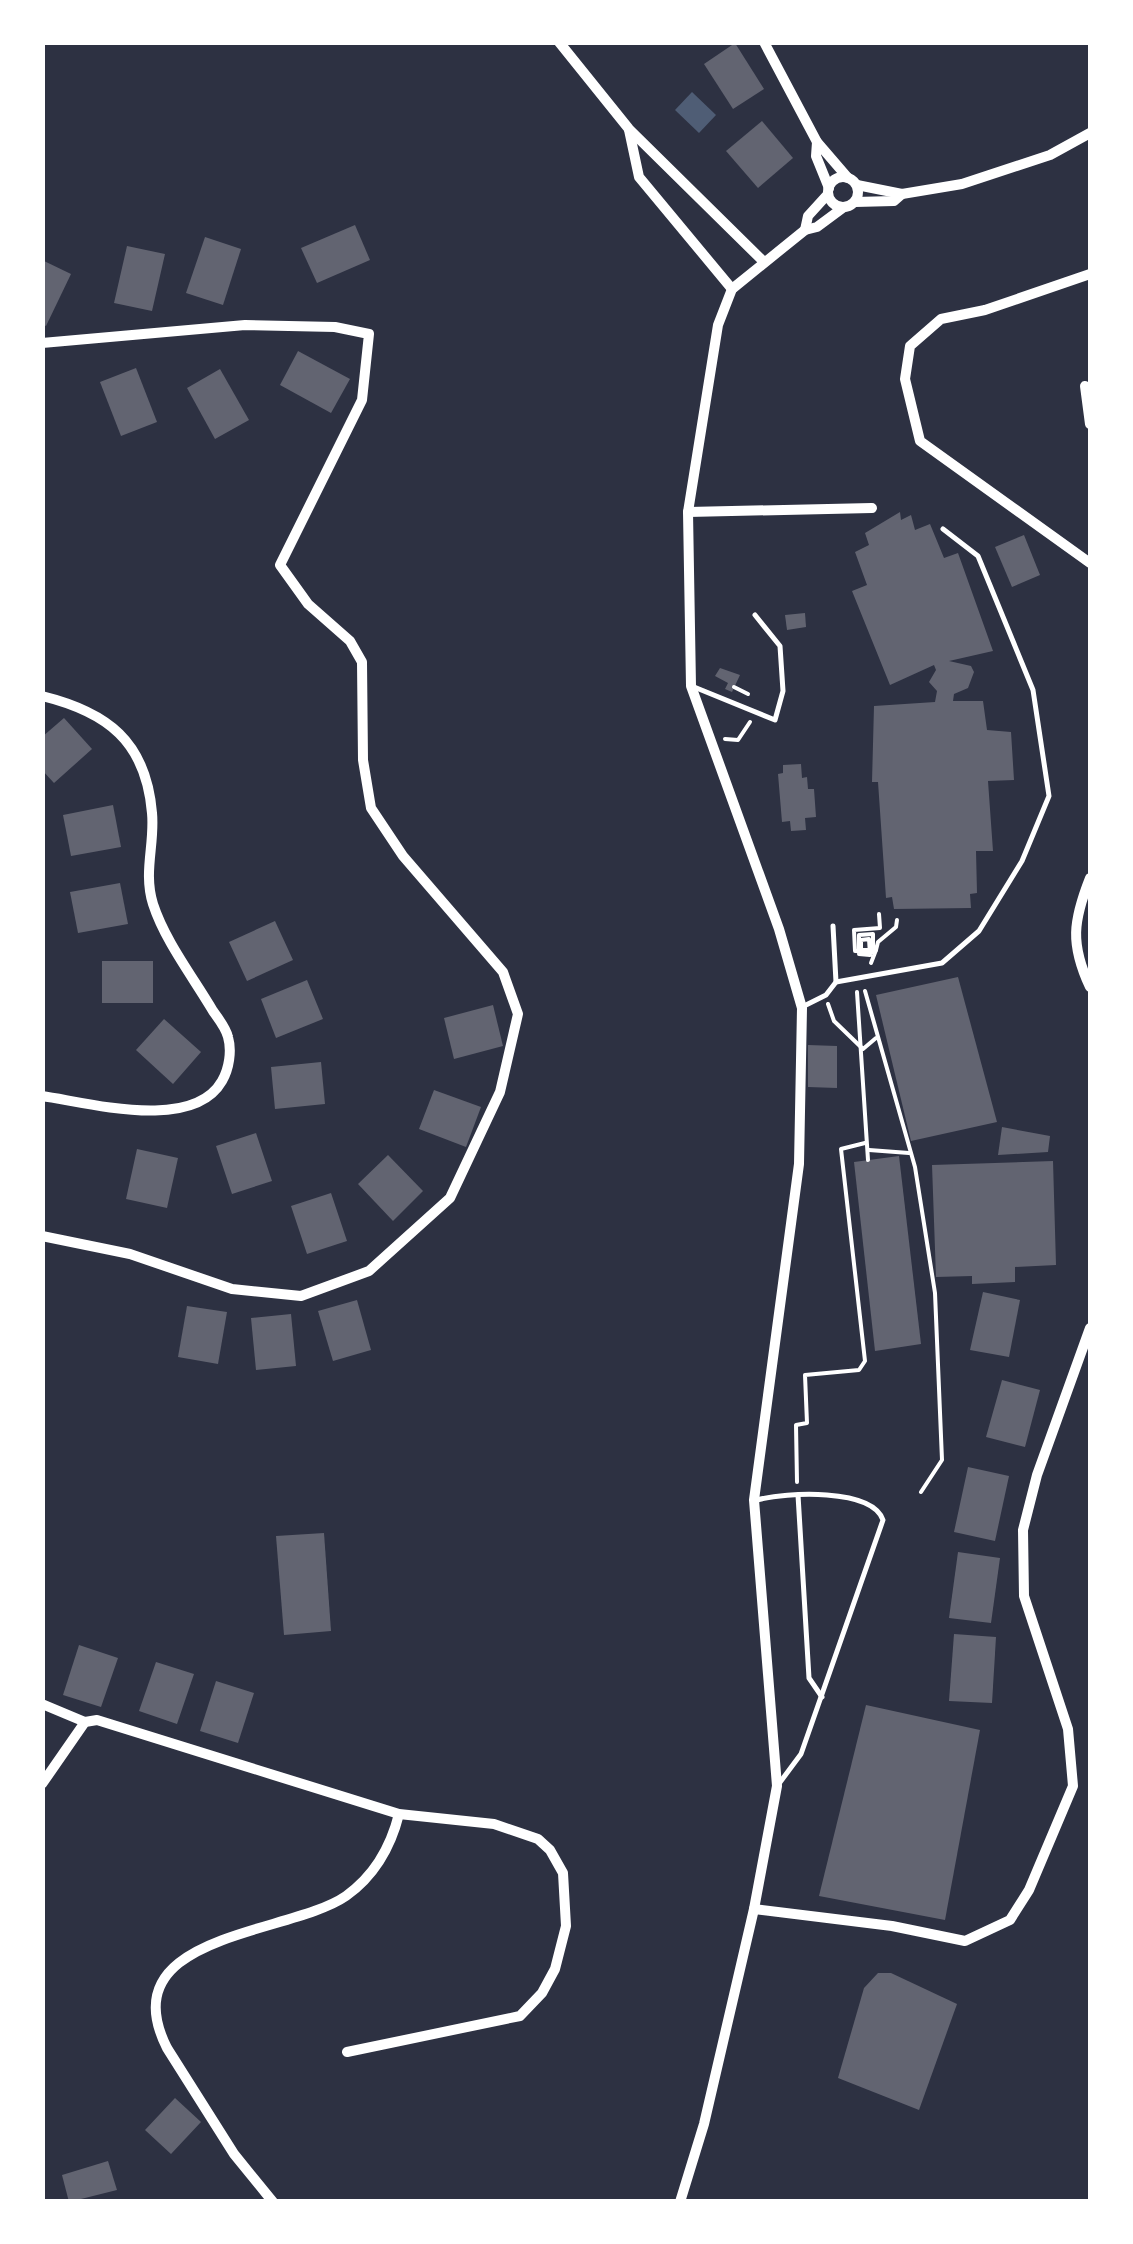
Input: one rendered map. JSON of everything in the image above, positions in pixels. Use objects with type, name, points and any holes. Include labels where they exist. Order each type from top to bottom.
[{"type":"street","points":[[559,42],[629,129],[764,262]]},
{"type":"street","points":[[680,2202],[704,2124],[754,1909],[777,1786],[754,1500],[799,1164],[802,1008],[779,929],[691,686],[688,512],[718,325],[732,289],[804,230],[818,227],[849,205],[852,182],[817,142],[764,42]]},
{"type":"street","points":[[629,129],[639,178],[732,289]]},
{"type":"street","points":[[804,230],[808,216],[836,179],[902,194],[1005,171],[1090,133]]},
{"type":"street","points":[[817,142],[816,156],[833,204],[894,201],[902,194]]},
{"type":"street","points":[[1090,274],[985,310],[941,319],[910,346],[905,379],[920,441],[1090,563]]},
{"type":"street","points":[[42,343],[245,325],[335,326],[369,334],[362,400],[280,565],[308,604],[350,641],[362,662],[364,760],[371,808],[403,856],[503,972],[518,1014],[500,1092],[450,1198],[369,1270],[301,1296],[232,1290],[130,1254],[42,1236]]},
{"type":"street","points":[[1086,386],[1090,424]]},
{"type":"street","points":[[688,512],[872,508]]},
{"type":"street","points":[[42,696],[82,705],[118,726],[138,765],[152,812],[147,871],[153,905],[228,1037],[228,1069],[214,1094],[178,1109],[146,1112],[42,1096]]},
{"type":"street","points":[[1090,878],[1075,917],[1078,960],[1090,987]]},
{"type":"street","points":[[754,1909],[892,1926],[965,1941],[1010,1920],[1029,1890],[1073,1786],[1068,1729],[1024,1596],[1024,1530],[1037,1475],[1090,1328]]},
{"type":"street","points":[[42,1704],[85,1722],[98,1720],[399,1814],[494,1824],[538,1839],[563,1873],[566,1926],[556,1969],[542,1994],[520,2016],[348,2052]]},
{"type":"street","points":[[42,1784],[85,1722]]},
{"type":"street","points":[[273,2202],[234,2154],[167,2048],[158,2031],[155,2004],[184,1958],[207,1943],[343,1898],[374,1868],[394,1834],[399,1814]]},
{"type":"lane","points":[[802,1008],[826,995],[836,982],[942,963],[978,931],[1022,861],[1049,796],[1034,690],[978,556],[944,529]]},
{"type":"lane","points":[[691,686],[714,692],[775,720],[783,691],[780,646],[755,616]]},
{"type":"lane","points":[[833,926],[836,982]]},
{"type":"lane","points":[[754,1500],[798,1495],[868,1501],[883,1520],[802,1754],[777,1786]]},
{"type":"lane","points":[[798,1495],[809,1678],[822,1697]]},
{"type":"path","points":[[716,736],[738,740],[745,735],[754,711]]},
{"type":"path","points":[[879,914],[880,928],[854,930],[855,952],[874,952],[873,934],[859,935],[858,954],[870,954],[870,939],[861,940],[861,950],[874,950],[896,927],[897,920]]},
{"type":"path","points":[[860,976],[909,1153],[934,1293],[942,1460],[921,1492]]},
{"type":"path","points":[[860,976],[868,1160]]},
{"type":"path","points":[[826,995],[834,1021],[863,1049]]},
{"type":"path","points":[[863,1049],[877,1036]]},
{"type":"path","points":[[798,1495],[796,1425],[807,1423],[805,1375],[859,1370],[865,1361],[841,1149],[866,1146],[909,1153]]},
{"type":"water","points":[[692,92],[716,115],[699,133],[675,110]]},
{"type":"building","points":[[735,43],[764,89],[733,109],[704,64]]},
{"type":"building","points":[[762,121],[793,158],[758,188],[726,151]]},
{"type":"building","points":[[355,225],[370,260],[317,283],[301,248]]},
{"type":"building","points":[[205,237],[241,249],[223,305],[186,293]]},
{"type":"building","points":[[127,246],[165,254],[152,311],[114,303]]},
{"type":"building","points":[[42,260],[71,274],[46,326],[42,324]]},
{"type":"building","points":[[298,351],[350,379],[331,413],[280,385]]},
{"type":"building","points":[[136,368],[157,422],[121,436],[100,382]]},
{"type":"building","points":[[220,369],[249,420],[215,439],[187,388]]},
{"type":"building","points":[[900,512],[901,520],[911,515],[915,530],[930,524],[944,558],[958,553],[993,651],[949,661],[971,666],[974,672],[968,688],[954,694],[953,701],[983,701],[987,730],[1011,732],[1014,780],[988,781],[993,851],[976,851],[977,893],[970,894],[971,908],[894,909],[892,897],[886,898],[878,782],[872,782],[874,706],[935,702],[937,691],[929,682],[936,670],[934,665],[890,685],[852,591],[867,585],[855,552],[869,545],[865,533]]},
{"type":"building","points":[[1024,535],[1040,575],[1012,587],[995,547]]},
{"type":"building","points":[[805,613],[806,627],[787,630],[785,615]]},
{"type":"building","points":[[720,668],[740,675],[732,692],[725,689],[728,683],[715,676]]},
{"type":"building","points":[[64,718],[92,749],[54,783],[42,770],[42,737]]},
{"type":"building","points":[[801,764],[802,778],[807,777],[808,789],[814,789],[816,817],[805,818],[806,830],[791,831],[790,821],[782,822],[778,774],[783,773],[783,765]]},
{"type":"building","points":[[113,805],[121,847],[71,856],[63,815]]},
{"type":"building","points":[[120,883],[128,924],[78,933],[70,892]]},
{"type":"building","points":[[275,921],[293,960],[247,981],[229,942]]},
{"type":"building","points":[[102,961],[153,961],[153,1003],[102,1003]]},
{"type":"building","points":[[958,977],[997,1122],[911,1141],[876,995]]},
{"type":"building","points":[[307,980],[323,1019],[276,1038],[261,999]]},
{"type":"building","points":[[493,1005],[503,1046],[454,1059],[444,1018]]},
{"type":"building","points":[[164,1019],[201,1052],[173,1084],[136,1050]]},
{"type":"building","points":[[808,1045],[837,1046],[837,1088],[808,1087]]},
{"type":"building","points":[[321,1062],[325,1104],[275,1109],[271,1067]]},
{"type":"building","points":[[434,1090],[481,1107],[466,1147],[419,1129]]},
{"type":"building","points":[[1002,1127],[1050,1136],[1048,1152],[998,1155]]},
{"type":"building","points":[[256,1133],[272,1181],[232,1194],[216,1146]]},
{"type":"building","points":[[137,1149],[178,1158],[167,1208],[126,1199]]},
{"type":"building","points":[[388,1155],[423,1191],[393,1221],[358,1184]]},
{"type":"building","points":[[899,1156],[921,1344],[875,1351],[854,1162]]},
{"type":"building","points":[[1053,1161],[1056,1265],[1015,1267],[1015,1282],[972,1284],[972,1276],[936,1277],[932,1165]]},
{"type":"building","points":[[331,1193],[347,1241],[307,1254],[291,1206]]},
{"type":"building","points":[[983,1292],[1020,1300],[1009,1357],[970,1350]]},
{"type":"building","points":[[357,1300],[371,1350],[333,1361],[318,1311]]},
{"type":"building","points":[[187,1306],[227,1312],[218,1364],[178,1357]]},
{"type":"building","points":[[291,1314],[296,1366],[256,1370],[251,1318]]},
{"type":"building","points":[[1002,1380],[1040,1390],[1025,1447],[986,1437]]},
{"type":"building","points":[[968,1467],[1009,1476],[995,1541],[954,1532]]},
{"type":"building","points":[[324,1533],[331,1631],[284,1635],[276,1536]]},
{"type":"building","points":[[958,1552],[1000,1558],[991,1623],[949,1618]]},
{"type":"building","points":[[954,1634],[996,1637],[992,1703],[949,1701]]},
{"type":"building","points":[[79,1645],[118,1658],[101,1707],[63,1695]]},
{"type":"building","points":[[156,1662],[194,1674],[177,1724],[139,1711]]},
{"type":"building","points":[[216,1681],[254,1693],[238,1743],[200,1731]]},
{"type":"building","points":[[866,1705],[980,1730],[945,1920],[819,1896]]},
{"type":"building","points":[[878,1973],[891,1973],[957,2004],[919,2110],[838,2078],[864,1988]]},
{"type":"building","points":[[175,2098],[201,2122],[171,2154],[145,2130]]},
{"type":"building","points":[[108,2161],[117,2190],[69,2202],[62,2175]]}]
